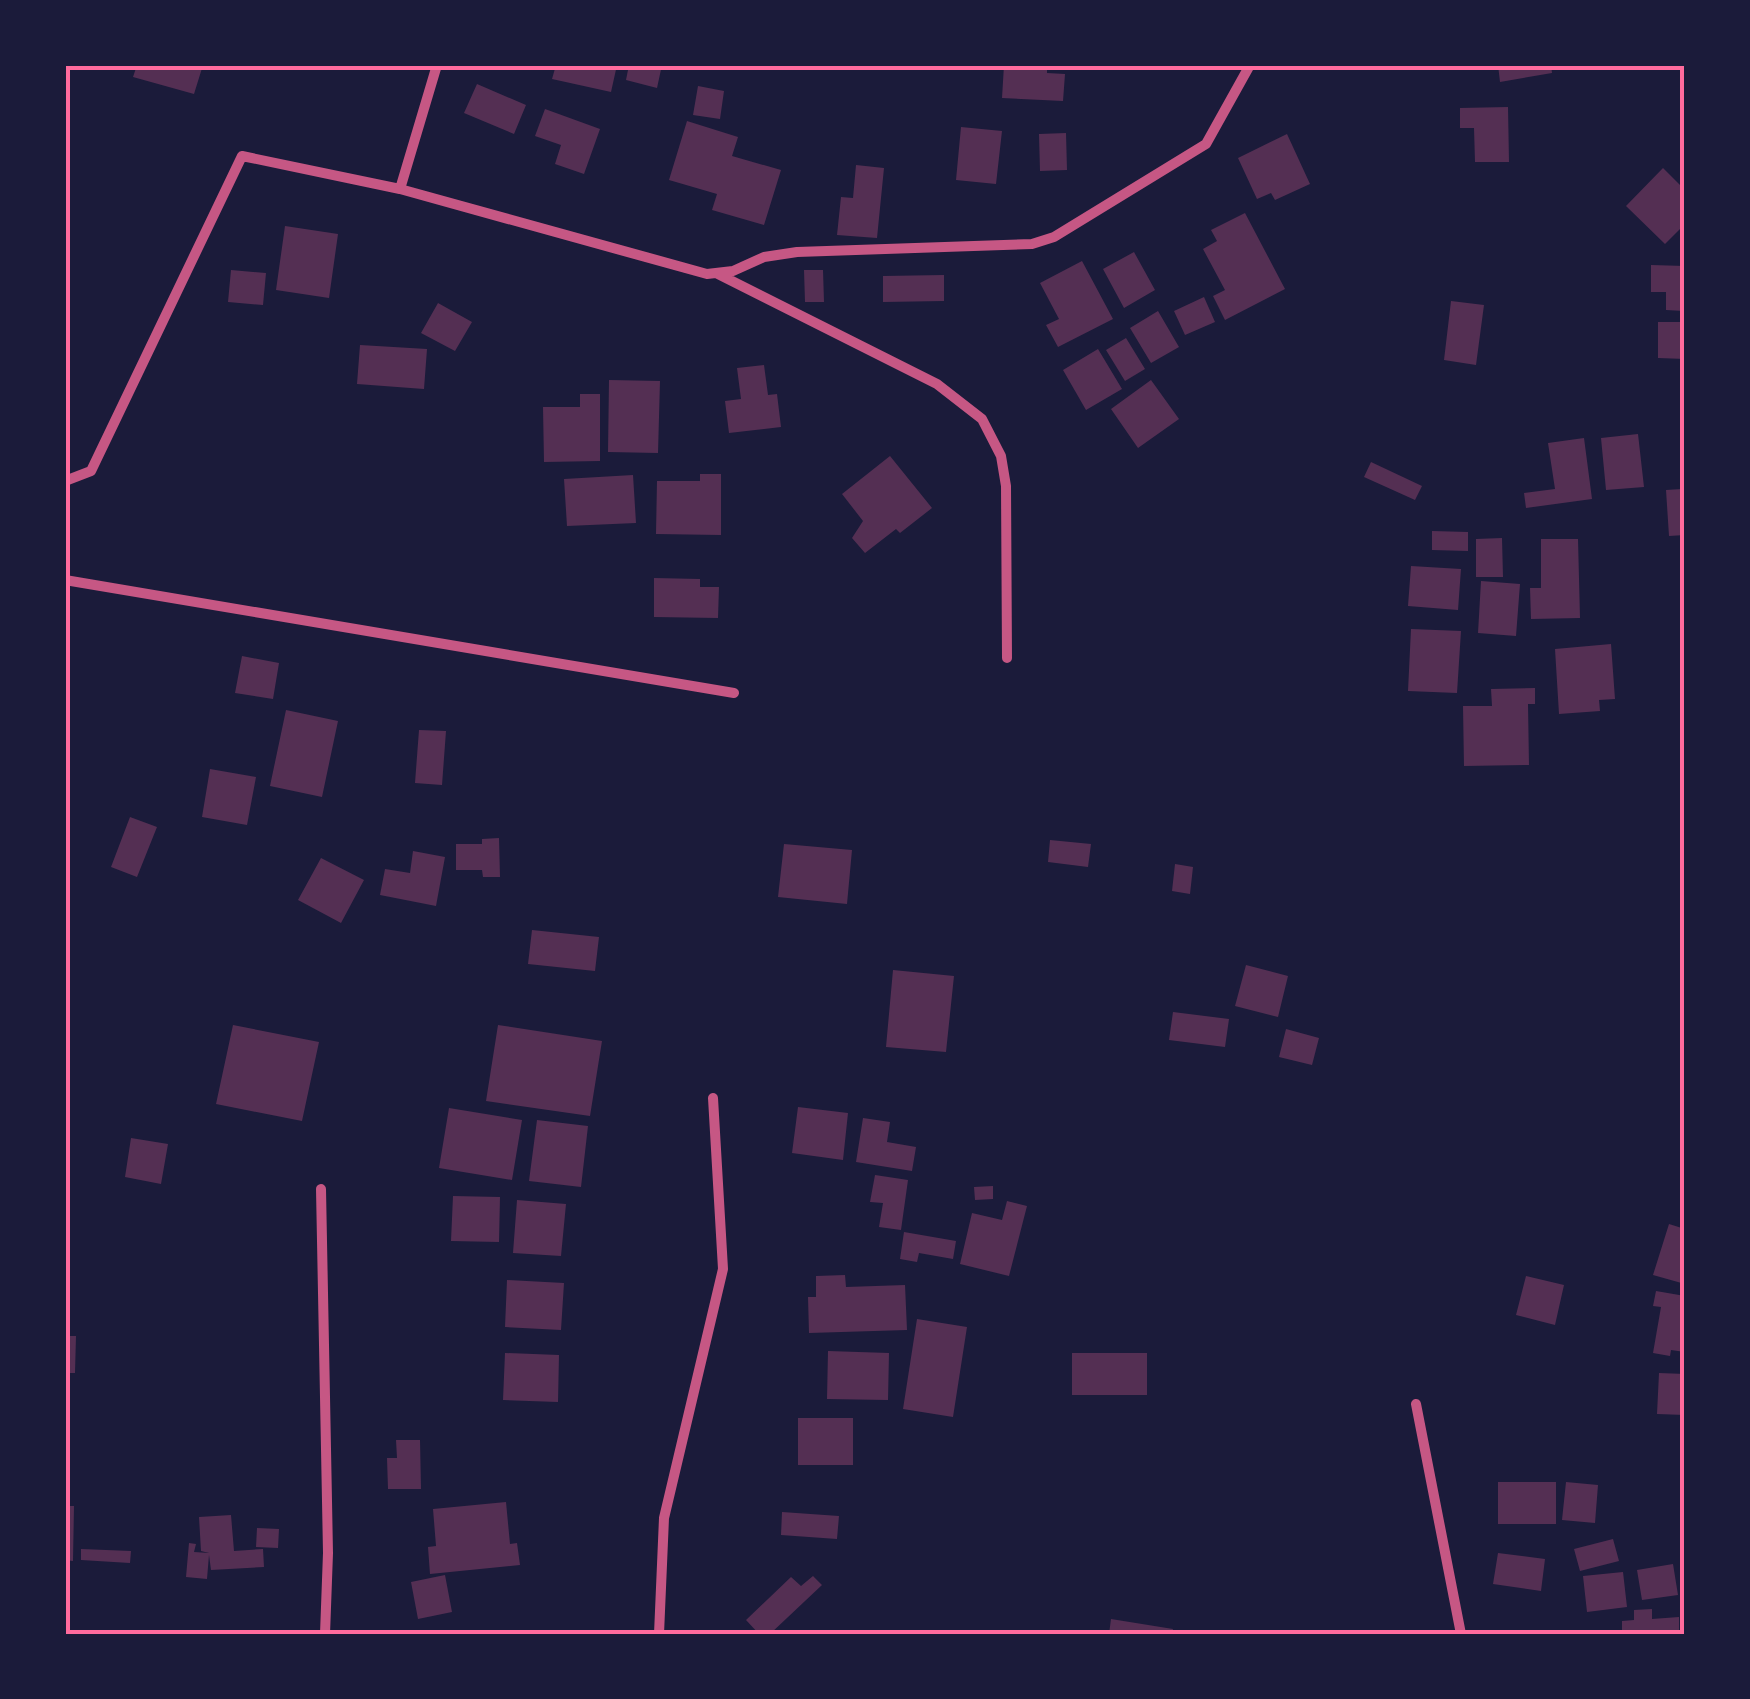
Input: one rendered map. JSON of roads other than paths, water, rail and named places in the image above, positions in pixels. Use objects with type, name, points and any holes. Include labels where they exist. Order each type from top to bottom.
[{"type":"street","points":[[400,189],[437,65]]},
{"type":"street","points":[[65,481],[92,471],[242,156],[400,189],[684,271],[717,273],[733,271],[764,257],[797,252],[1032,244],[1054,237],[1206,144],[1250,65]]},
{"type":"street","points":[[717,273],[938,384],[982,418],[1001,456],[1006,486],[1008,658]]},
{"type":"street","points":[[65,580],[734,693]]},
{"type":"street","points":[[659,1634],[664,1518],[723,1269],[712,1098]]},
{"type":"street","points":[[321,1188],[328,1554],[325,1634]]},
{"type":"street","points":[[1416,1404],[1462,1634]]}]
